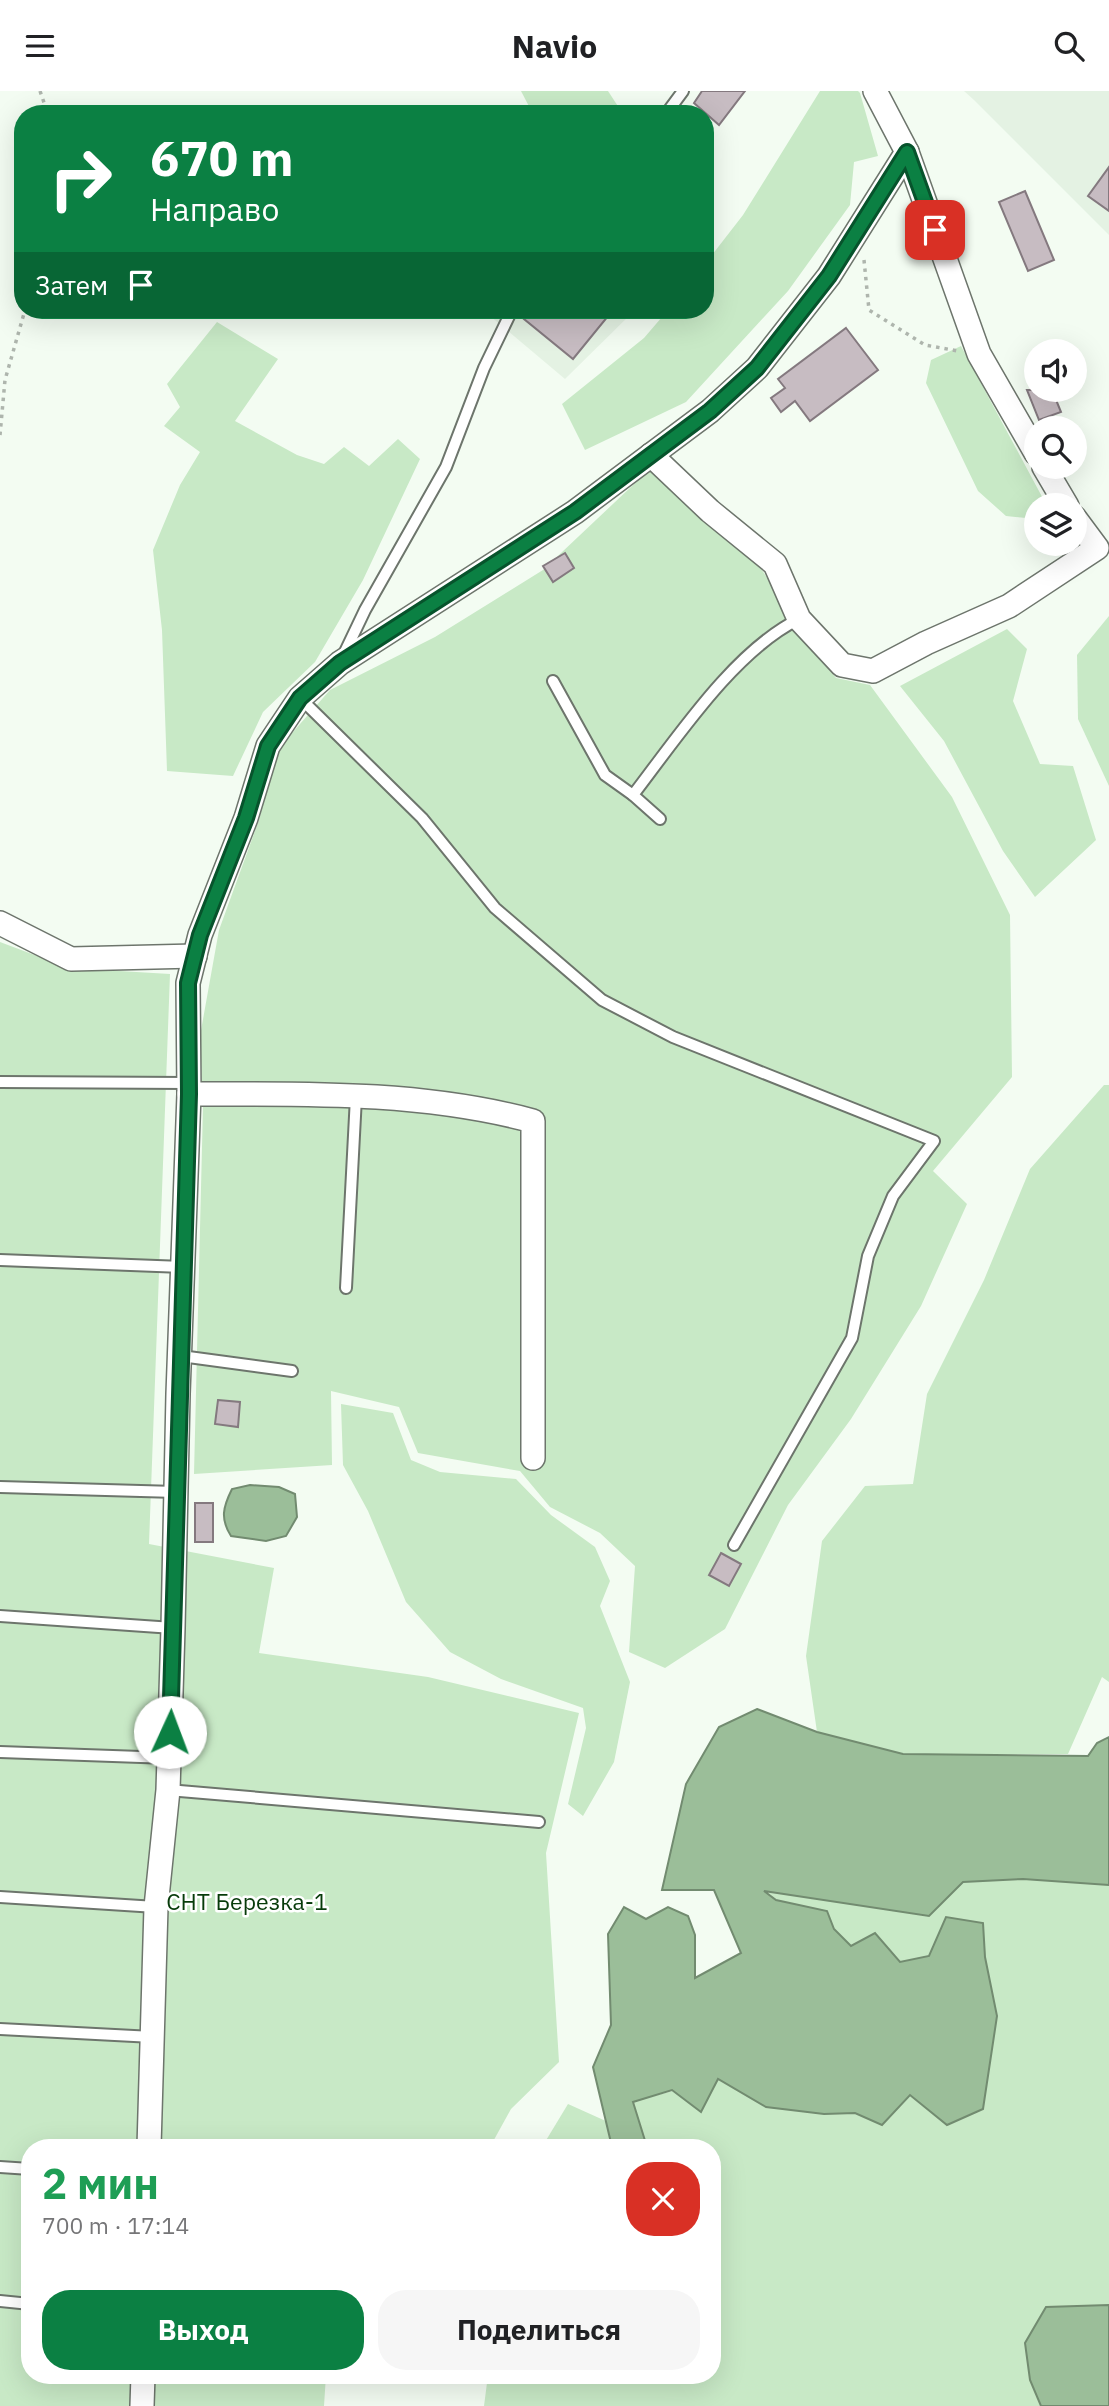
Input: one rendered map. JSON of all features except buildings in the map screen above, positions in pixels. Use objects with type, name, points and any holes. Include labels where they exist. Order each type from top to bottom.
[{"type":"street","points":[[876,91],[907,152],[979,354],[1024,432]]},
{"type":"street","points":[[149,2139],[156,1907],[168,1790],[189,1089],[188,983],[200,935],[246,818],[268,746],[300,698],[340,663],[575,512],[710,411],[757,368],[829,276],[907,152]]},
{"type":"street","points":[[650,455],[710,511],[775,564],[799,619],[842,665],[873,671],[926,643],[1009,606],[1103,548],[1087,531]]},
{"type":"street","points":[[0,923],[71,959],[195,956]]},
{"type":"street","points":[[189,1089],[443,1103],[533,1121],[533,1458]]},
{"type":"street","points":[[142,2384],[142,2406]]},
{"type":"lane","points":[[340,663],[365,610],[446,467],[484,368],[508,319]]},
{"type":"lane","points":[[632,795],[714,692],[775,631],[799,619]]},
{"type":"lane","points":[[553,681],[605,775],[660,818]]},
{"type":"lane","points":[[300,698],[422,818],[495,908],[602,1000],[673,1037],[934,1141],[893,1196],[868,1256],[852,1338],[734,1545]]},
{"type":"lane","points":[[0,1082],[189,1089]]},
{"type":"lane","points":[[346,1288],[356,1097]]},
{"type":"lane","points":[[0,1260],[184,1267]]},
{"type":"lane","points":[[181,1356],[292,1371]]},
{"type":"lane","points":[[0,1487],[176,1492]]},
{"type":"lane","points":[[0,1616],[173,1629]]},
{"type":"lane","points":[[0,1752],[169,1758]]},
{"type":"lane","points":[[168,1790],[539,1822]]},
{"type":"lane","points":[[0,1897],[156,1907]]},
{"type":"lane","points":[[0,2029],[153,2037]]},
{"type":"lane","points":[[0,2167],[21,2168]]},
{"type":"lane","points":[[0,2301],[21,2303]]},
{"type":"path","points":[[863,254],[869,310],[925,345],[979,354]]},
{"type":"path","points":[[0,435],[5,380],[22,319]]},
{"type":"shaded area","points":[[964,91],[1109,91],[1109,235],[974,100]]},
{"type":"shaded area","points":[[494,319],[626,319],[565,379]]},
{"type":"shaded area","points":[[250,1485],[279,1487],[295,1494],[297,1517],[286,1536],[266,1541],[231,1536],[224,1518],[227,1502],[232,1489]]},
{"type":"shaded area","points":[[757,1709],[817,1732],[903,1754],[1088,1756],[1097,1743],[1109,1737],[1109,1885],[1023,1879],[963,1882],[929,1916],[764,1891],[776,1900],[827,1911],[834,1929],[851,1946],[875,1933],[900,1962],[929,1956],[946,1917],[983,1923],[985,1957],[997,2016],[983,2109],[947,2125],[910,2095],[882,2125],[855,2113],[824,2114],[766,2107],[718,2079],[701,2112],[672,2090],[633,2102],[645,2139],[610,2139],[593,2067],[611,2025],[608,1934],[624,1907],[646,1919],[668,1907],[688,1916],[695,1935],[695,1978],[741,1953],[714,1890],[662,1890],[686,1784],[719,1727]]},
{"type":"shaded area","points":[[1109,2305],[1109,2406],[1041,2406],[1030,2380],[1025,2343],[1046,2307]]},
{"type":"green space","points":[[521,91],[608,91],[617,105],[528,105]]},
{"type":"green space","points":[[820,91],[858,91],[878,156],[854,162],[850,205],[788,291],[686,402],[585,450],[562,404],[644,338],[660,319],[714,319],[714,252],[743,215]]},
{"type":"green space","points":[[217,322],[278,359],[235,421],[297,455],[324,464],[344,447],[369,466],[398,439],[420,459],[363,580],[315,662],[263,712],[233,776],[167,771],[162,630],[153,550],[180,485],[200,452],[164,426],[180,407],[167,384]]},
{"type":"green space","points":[[961,346],[1024,463],[1024,479],[1032,479],[1040,493],[1024,493],[1024,518],[1006,516],[978,491],[926,383],[931,360]]},
{"type":"green space","points":[[650,469],[762,570],[804,637],[836,678],[870,685],[952,797],[1010,915],[1012,1077],[933,1171],[967,1204],[921,1306],[851,1419],[788,1505],[725,1629],[665,1668],[629,1652],[635,1566],[600,1533],[550,1507],[520,1471],[418,1453],[399,1407],[331,1391],[332,1465],[194,1474],[203,1106],[200,1036],[219,930],[259,820],[277,750],[330,690],[435,637],[543,570]]},
{"type":"green space","points":[[1109,616],[1109,786],[1078,719],[1077,655]]},
{"type":"green space","points":[[1007,629],[1027,649],[1013,701],[1040,764],[1073,766],[1096,840],[1035,897],[1003,851],[944,741],[900,686]]},
{"type":"green space","name":"СНТ Березка-1","points":[[0,942],[69,968],[170,974],[149,1544],[274,1568],[259,1653],[428,1677],[579,1713],[546,1853],[559,2062],[511,2109],[494,2139],[21,2139],[21,2384],[325,2384],[324,2406],[0,2406]]},
{"type":"green space","points":[[1104,1085],[1109,1085],[1109,1682],[1102,1677],[1068,1754],[903,1754],[817,1732],[806,1656],[822,1541],[865,1486],[913,1484],[927,1394],[984,1280],[1030,1169]]},
{"type":"green space","points":[[341,1404],[393,1413],[411,1460],[440,1472],[516,1479],[551,1515],[595,1547],[610,1581],[600,1606],[630,1682],[614,1762],[583,1816],[568,1804],[586,1728],[583,1708],[501,1679],[450,1652],[406,1602],[368,1511],[343,1465]]},
{"type":"green space","points":[[1023,1879],[1109,1885],[1109,2305],[1046,2307],[1030,2380],[1041,2406],[484,2406],[487,2384],[721,2384],[721,2139],[644,2139],[632,2102],[717,2079],[766,2107],[824,2114],[855,2113],[882,2124],[985,1957],[982,1923],[929,1956],[900,1962],[875,1933],[851,1946],[834,1929],[827,1911],[776,1900],[762,1890],[929,1916],[963,1882]]},
{"type":"green space","points":[[568,2104],[608,2122],[611,2139],[547,2139]]},
{"type":"route","points":[[170,1732],[189,1094],[188,983],[200,935],[246,818],[268,746],[300,698],[340,663],[575,512],[710,411],[757,368],[829,276],[907,152],[935,230]]}]
